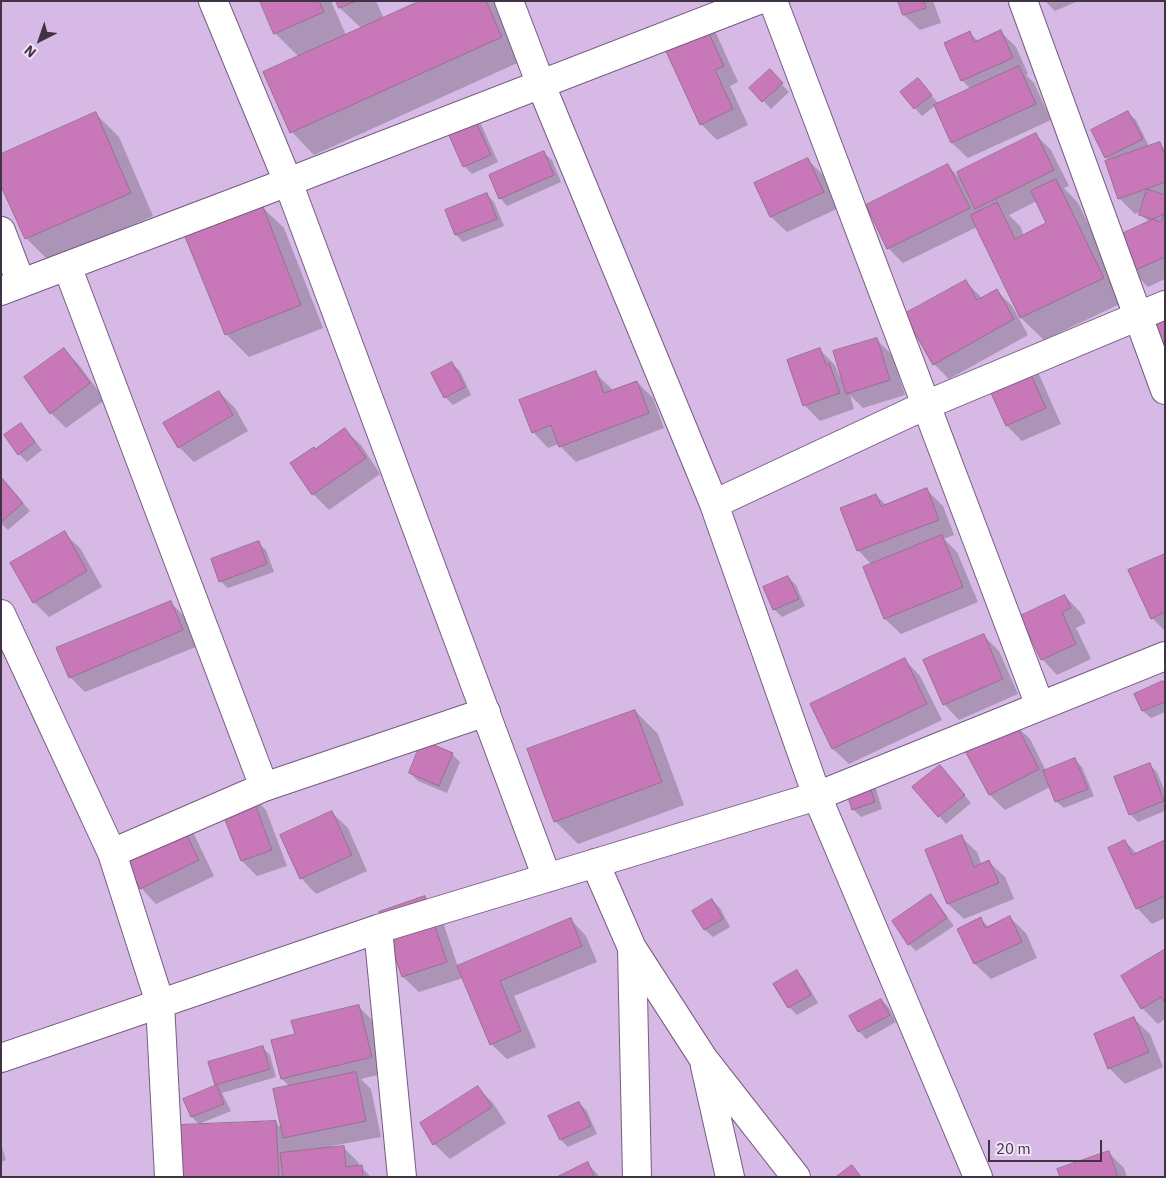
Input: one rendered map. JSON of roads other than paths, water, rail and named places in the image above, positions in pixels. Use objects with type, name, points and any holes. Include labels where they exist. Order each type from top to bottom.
[{"type":"street","points":[[213,1],[288,182],[547,878]]},
{"type":"street","points":[[509,1],[540,85],[714,504],[817,796],[978,1177]]},
{"type":"street","points":[[1,231],[11,287],[756,1]]},
{"type":"street","points":[[773,1],[1040,706]]},
{"type":"street","points":[[1023,1],[1165,390]]},
{"type":"street","points":[[67,266],[264,787]]},
{"type":"street","points":[[714,504],[926,405],[1165,305]]},
{"type":"street","points":[[1,614],[112,853],[160,1003],[169,1177]]},
{"type":"street","points":[[1,1058],[378,928],[817,796],[1165,656]]},
{"type":"street","points":[[112,853],[264,787],[486,712]]},
{"type":"street","points":[[595,863],[632,948],[703,1058],[796,1177]]},
{"type":"street","points":[[378,928],[402,1177]]},
{"type":"street","points":[[632,948],[637,1177]]},
{"type":"street","points":[[703,1058],[730,1177]]}]
